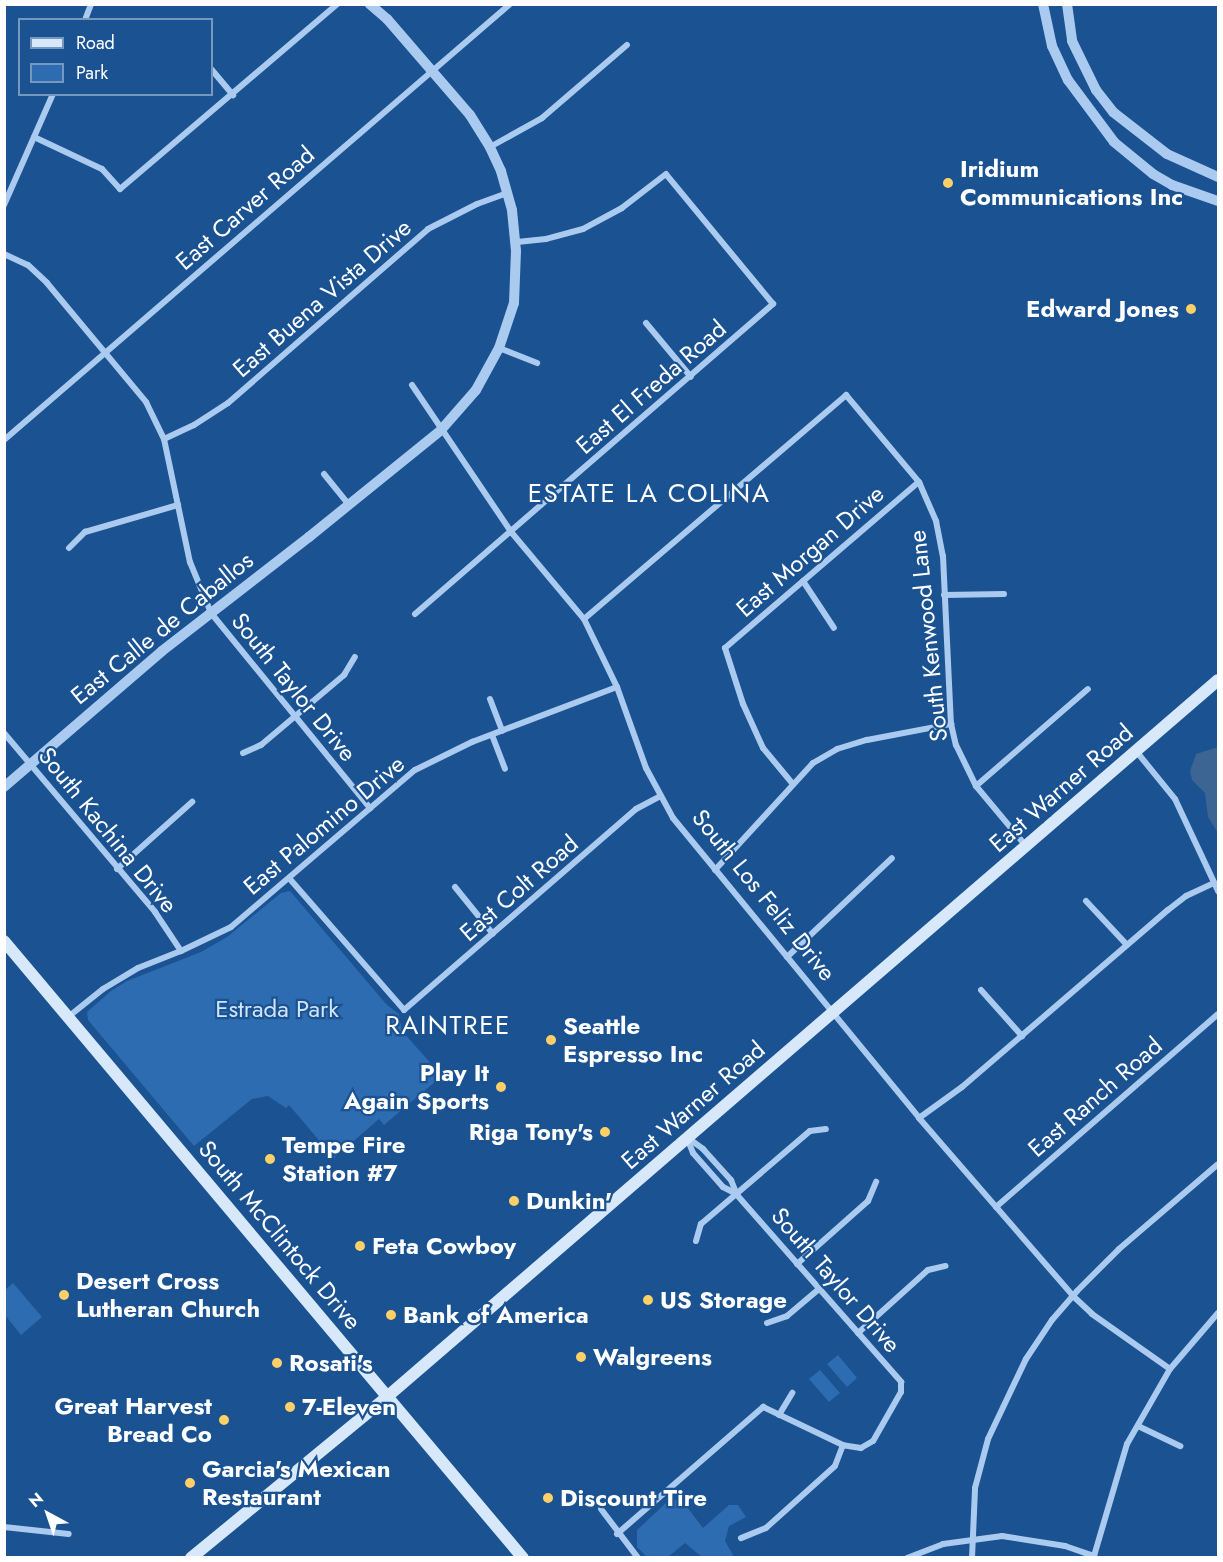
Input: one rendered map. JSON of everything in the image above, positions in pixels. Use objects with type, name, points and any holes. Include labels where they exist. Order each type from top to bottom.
[{"type":"main road","name":"East Warner Road","points":[[191,1557],[388,1396],[1218,680]]},
{"type":"main road","name":"South McClintock Drive","points":[[4,941],[523,1557]]},
{"type":"street","points":[[34,137],[102,170],[120,189],[337,4]]},
{"type":"street","points":[[370,4],[387,18],[432,70]]},
{"type":"street","name":"East Carver Road","points":[[4,440],[510,4]]},
{"type":"street","points":[[1043,4],[1052,46],[1068,80],[1114,142],[1153,174],[1172,185],[1218,201]]},
{"type":"street","points":[[1067,4],[1072,40],[1096,90],[1113,112],[1167,154],[1218,177]]},
{"type":"street","points":[[490,147],[542,118],[627,45]]},
{"type":"street","name":"East Calle de Caballos","points":[[4,787],[130,678],[441,430],[476,390],[499,348],[514,303],[516,242],[508,193],[490,147],[470,115],[432,70]]},
{"type":"street","points":[[213,71],[232,95]]},
{"type":"street","points":[[4,205],[51,96]]},
{"type":"street","name":"East El Freda Road","points":[[415,614],[773,304],[666,174],[622,208],[583,229],[546,239],[516,242]]},
{"type":"street","name":"East Buena Vista Drive","points":[[164,439],[195,425],[228,403],[428,229],[477,204],[508,193]]},
{"type":"street","name":"South Taylor Drive","points":[[4,254],[28,265],[47,283],[146,402],[164,439],[190,562],[211,613],[370,808]]},
{"type":"street","points":[[646,322],[691,377]]},
{"type":"street","points":[[499,348],[537,363]]},
{"type":"street","name":"South Los Feliz Drive","points":[[412,385],[512,532],[584,619],[617,687],[638,749],[659,797],[715,870],[919,1118],[1073,1296],[1092,1314],[1170,1369]]},
{"type":"street","name":"South Kenwood Lane","points":[[584,619],[846,395],[919,482],[936,521],[943,556],[951,724],[956,745],[976,786],[1026,846]]},
{"type":"street","points":[[324,474],[349,505]]},
{"type":"street","name":"East Morgan Drive","points":[[792,783],[763,748],[743,704],[725,648],[919,482]]},
{"type":"street","points":[[69,548],[85,532],[178,505]]},
{"type":"street","points":[[803,582],[834,628]]},
{"type":"street","points":[[944,595],[1004,594]]},
{"type":"street","points":[[243,753],[261,745],[344,675],[355,657]]},
{"type":"street","name":"East Palomino Drive","points":[[68,1017],[103,989],[138,968],[231,927],[415,770],[439,756],[617,687]]},
{"type":"street","points":[[976,786],[1088,689]]},
{"type":"street","points":[[490,699],[502,731]]},
{"type":"street","points":[[715,870],[792,783],[813,763],[837,749],[867,740],[951,724]]},
{"type":"street","name":"South Kachina Drive","points":[[4,733],[155,912],[181,951]]},
{"type":"street","points":[[492,735],[505,769]]},
{"type":"street","points":[[1136,751],[1175,799],[1218,891]]},
{"type":"street","name":"East Colt Road","points":[[289,878],[404,1010],[636,809],[659,797]]},
{"type":"street","points":[[117,869],[192,802]]},
{"type":"street","points":[[787,957],[892,858]]},
{"type":"street","points":[[919,1118],[962,1088],[1186,896],[1214,883]]},
{"type":"street","points":[[455,887],[494,934]]},
{"type":"street","points":[[1086,901],[1127,945]]},
{"type":"street","points":[[981,990],[1023,1036]]},
{"type":"street","name":"East Ranch Road","points":[[996,1207],[1218,1014]]},
{"type":"street","points":[[696,1241],[701,1224],[810,1131],[826,1129]]},
{"type":"street","name":"South Taylor Drive","points":[[687,1138],[693,1153],[723,1187],[737,1195]]},
{"type":"street","name":"South Taylor Drive","points":[[687,1138],[703,1149],[717,1164],[731,1180],[737,1195],[901,1382],[901,1392],[873,1442],[861,1448],[843,1445]]},
{"type":"street","points":[[972,1557],[975,1488],[988,1439],[1026,1359],[1052,1320],[1119,1249],[1218,1164]]},
{"type":"street","points":[[797,1264],[868,1201],[876,1182]]},
{"type":"street","points":[[858,1333],[928,1270],[946,1266]]},
{"type":"street","points":[[767,1323],[788,1316],[819,1289]]},
{"type":"street","points":[[907,1557],[944,1544],[973,1538],[1002,1536],[1065,1546],[1097,1557],[1127,1444],[1170,1369],[1218,1313]]},
{"type":"street","points":[[779,1415],[792,1393]]},
{"type":"street","points":[[617,1534],[763,1407],[843,1445],[835,1466],[766,1528],[741,1538]]},
{"type":"street","points":[[1138,1425],[1179,1446]]},
{"type":"street","points":[[601,1509],[617,1534],[638,1557]]},
{"type":"street","points":[[4,1527],[69,1534]]},
{"type":"green space","name":"Estrada Park","points":[[290,891],[387,1005],[399,1014],[402,1031],[442,1076],[384,1125],[379,1119],[334,1158],[289,1105],[286,1108],[268,1096],[252,1099],[194,1146],[88,1020],[87,1012],[111,991],[127,981],[201,952],[227,937],[281,893]]},
{"type":"green space","points":[[13,1283],[42,1317],[21,1335],[5,1315],[5,1290]]},
{"type":"green space","points":[[838,1355],[857,1378],[847,1387],[827,1364]]},
{"type":"green space","points":[[820,1370],[840,1393],[829,1402],[809,1379]]},
{"type":"green space","points":[[681,1499],[703,1528],[729,1505],[738,1505],[746,1517],[729,1526],[725,1541],[734,1557],[702,1557],[685,1543],[668,1557],[647,1557],[637,1547],[637,1530],[667,1502]]},
{"type":"shaded area","points":[[1218,747],[1218,833],[1208,817],[1205,793],[1192,780],[1190,771],[1196,754]]},
{"type":"place","name":"Iridium Communications Inc","points":[[948,183]]},
{"type":"place","name":"Edward Jones","points":[[1191,309]]},
{"type":"place","name":"Seattle Espresso Inc","points":[[551,1040]]},
{"type":"place","name":"Play It Again Sports","points":[[501,1087]]},
{"type":"place","name":"Riga Tony's","points":[[605,1132]]},
{"type":"place","name":"Tempe Fire Station #7","points":[[270,1159]]},
{"type":"place","name":"Dunkin'","points":[[514,1201]]},
{"type":"place","name":"Feta Cowboy","points":[[360,1246]]},
{"type":"place","name":"Desert Cross Lutheran Church","points":[[64,1295]]},
{"type":"place","name":"US Storage","points":[[648,1300]]},
{"type":"place","name":"Bank of America","points":[[391,1315]]},
{"type":"place","name":"Walgreens","points":[[581,1357]]},
{"type":"place","name":"Rosati's","points":[[277,1363]]},
{"type":"place","name":"7-Eleven","points":[[290,1407]]},
{"type":"place","name":"Great Harvest Bread Co","points":[[224,1420]]},
{"type":"place","name":"Garcia's Mexican Restaurant","points":[[190,1483]]},
{"type":"place","name":"Discount Tire","points":[[548,1498]]},
{"type":"district","name":"ESTATE LA COLINA","points":[[649,494]]},
{"type":"district","name":"RAINTREE","points":[[448,1026]]}]
